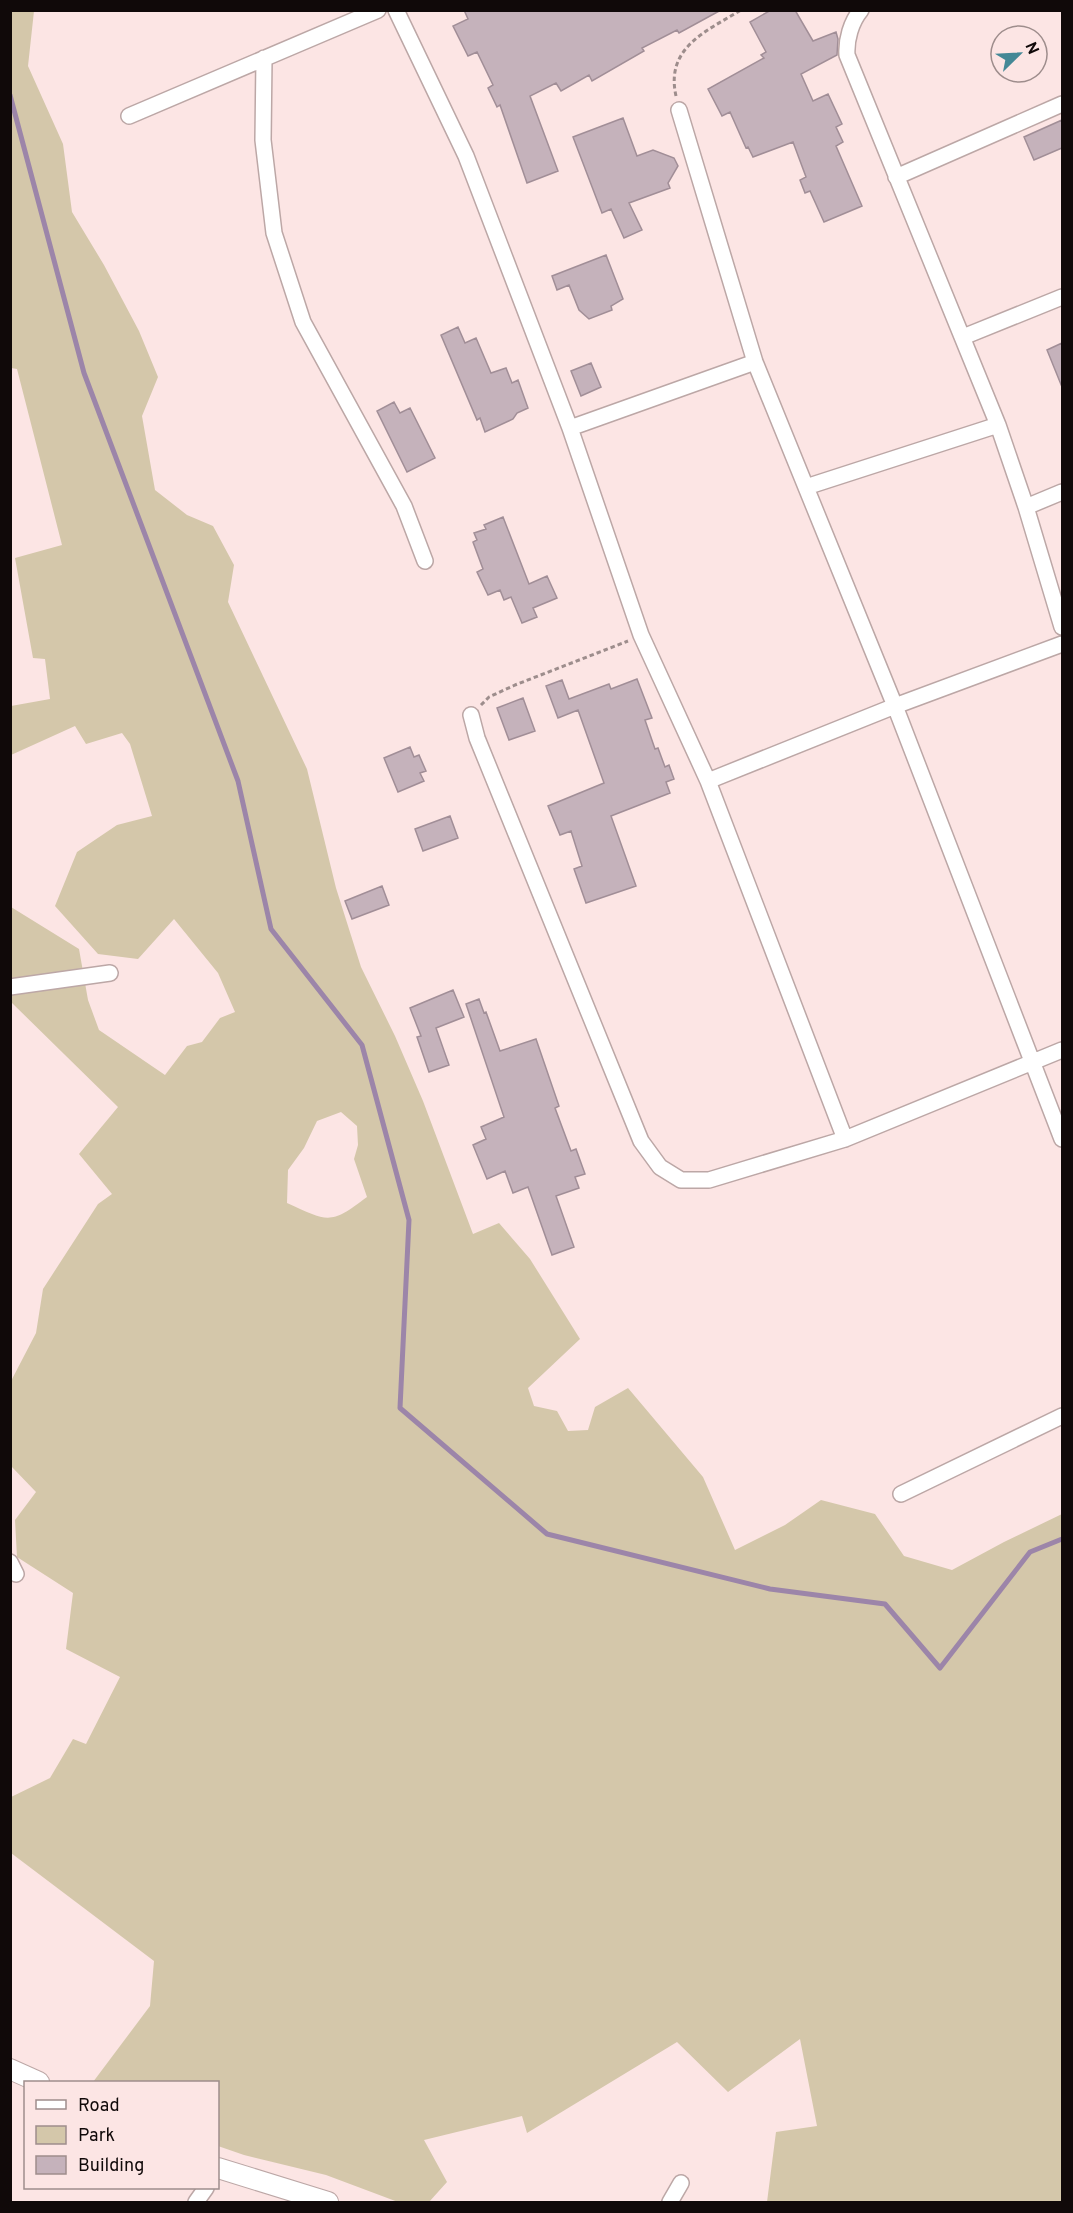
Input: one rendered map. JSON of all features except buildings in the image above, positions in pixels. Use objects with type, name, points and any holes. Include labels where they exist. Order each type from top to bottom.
[{"type":"street","points":[[129,116],[378,10]]},
{"type":"street","points":[[396,10],[466,156],[570,428],[641,635],[708,781],[844,1139]]},
{"type":"street","points":[[861,10],[850,31],[847,55],[998,424],[1062,627]]},
{"type":"street","points":[[264,58],[263,140],[274,233],[303,322],[404,506],[425,561]]},
{"type":"street","points":[[896,177],[1062,104]]},
{"type":"street","points":[[679,110],[755,362],[895,706],[1062,1139]]},
{"type":"street","points":[[963,337],[1062,297]]},
{"type":"street","points":[[570,428],[755,362]]},
{"type":"street","points":[[806,487],[998,424]]},
{"type":"street","points":[[1026,507],[1062,492]]},
{"type":"street","points":[[708,781],[895,706],[1062,644]]},
{"type":"street","points":[[471,715],[477,738],[641,1141],[660,1167],[681,1180],[709,1180],[844,1139],[1062,1050]]},
{"type":"street","points":[[10,987],[110,973]]},
{"type":"street","points":[[901,1494],[1062,1416]]},
{"type":"street","points":[[10,2069],[37,2081]]},
{"type":"street","points":[[219,2169],[328,2202]]},
{"type":"street","points":[[670,2202],[681,2183]]},
{"type":"street","points":[[196,2202],[205,2189]]},
{"type":"path","points":[[679,110],[674,86],[676,66],[684,51],[695,38],[741,10]]},
{"type":"path","points":[[471,715],[489,697],[641,635]]},
{"type":"green space","points":[[11,11],[34,11],[28,66],[63,144],[72,212],[104,265],[139,331],[158,377],[142,416],[155,490],[187,515],[213,526],[234,565],[228,602],[307,769],[336,888],[361,967],[395,1036],[423,1101],[473,1234],[499,1223],[530,1259],[580,1339],[528,1388],[534,1406],[557,1411],[568,1431],[588,1430],[595,1407],[628,1388],[703,1477],[735,1550],[785,1525],[821,1500],[875,1514],[904,1556],[952,1570],[1062,1514],[1062,2202],[767,2202],[776,2132],[817,2126],[800,2039],[728,2092],[677,2042],[527,2133],[522,2116],[424,2140],[447,2182],[429,2202],[398,2202],[326,2175],[244,2155],[219,2146],[219,2081],[94,2081],[150,2006],[154,1961],[11,1853],[11,1797],[50,1778],[73,1739],[86,1744],[120,1677],[66,1649],[73,1593],[17,1557],[15,1520],[36,1492],[11,1466],[10,1383],[36,1333],[43,1289],[98,1204],[112,1194],[79,1154],[118,1107],[11,1002],[11,907],[79,949],[88,1000],[99,1030],[165,1075],[187,1046],[202,1042],[220,1018],[235,1012],[218,973],[174,919],[138,959],[98,954],[55,906],[77,852],[117,825],[152,816],[130,744],[122,733],[86,744],[75,726],[11,755],[11,706],[50,699],[45,659],[33,658],[15,558],[62,545],[17,369],[11,368]],"holes":[[[341,1112],[357,1126],[358,1145],[354,1159],[367,1197],[345,1212],[329,1218],[312,1214],[287,1203],[288,1170],[304,1148],[317,1121]]]},
{"type":"waterway","points":[[10,95],[84,373],[238,781],[271,929],[362,1045],[409,1220],[400,1408],[547,1534],[770,1589],[885,1604],[940,1668],[1030,1552],[1062,1539]]}]
